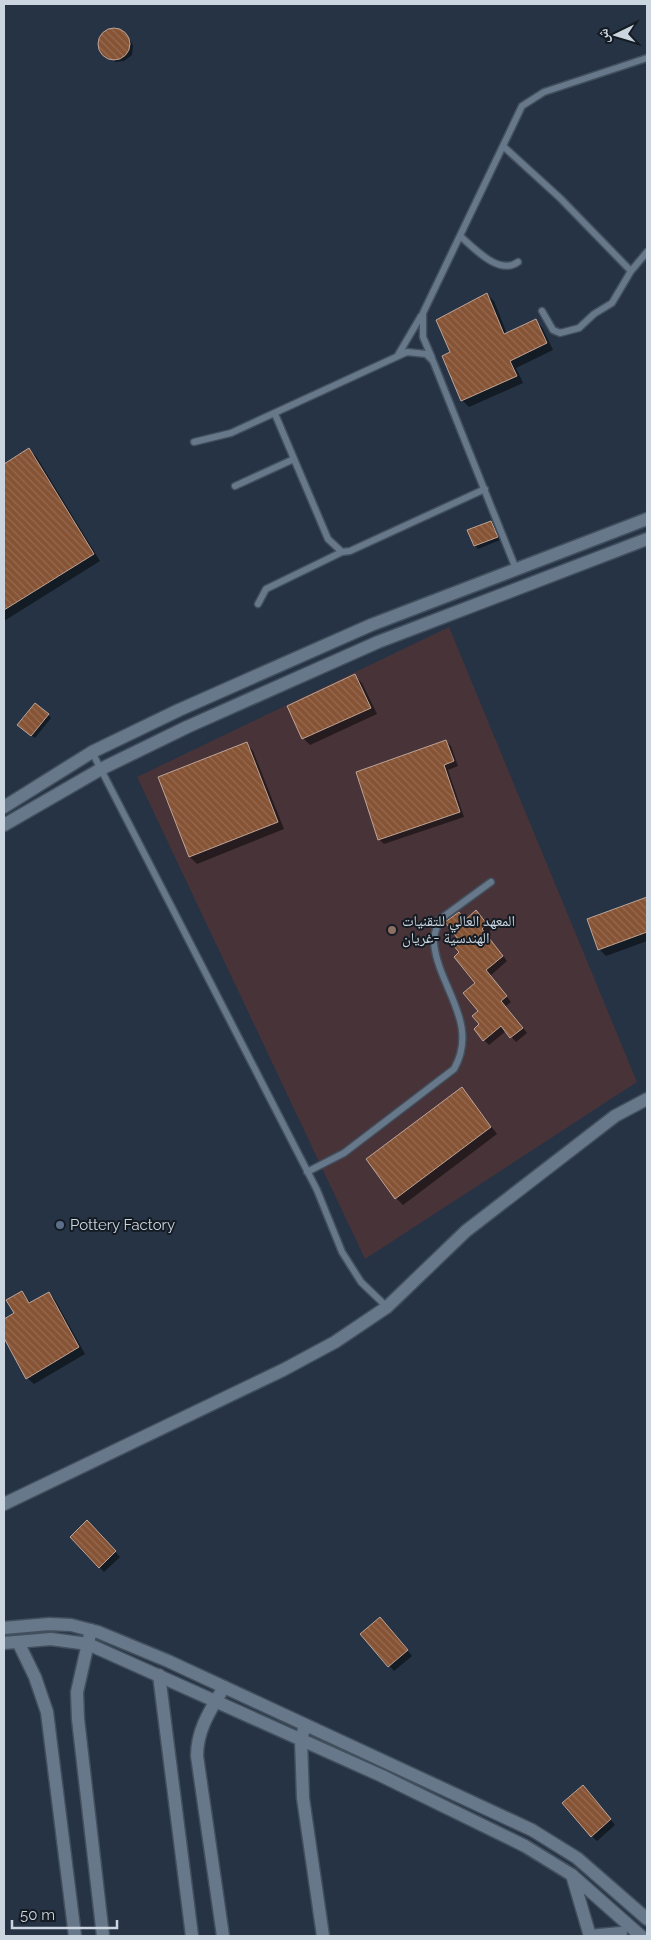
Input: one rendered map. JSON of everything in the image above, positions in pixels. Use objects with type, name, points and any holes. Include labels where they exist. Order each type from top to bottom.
[{"type":"main road","points":[[20,816],[8,805],[92,752],[179,710],[370,625],[647,519]]},
{"type":"main road","points":[[4,826],[101,769],[187,726],[378,642],[647,539]]},
{"type":"main road","points":[[485,581],[491,599]]},
{"type":"main road","points":[[4,1504],[283,1370],[335,1342],[387,1307],[466,1232],[616,1116],[647,1099]]},
{"type":"main road","points":[[4,1628],[49,1624],[71,1625],[130,1644],[532,1830],[577,1858],[644,1916],[623,1932]]},
{"type":"main road","points":[[91,1630],[77,1692],[78,1719],[103,1936]]},
{"type":"main road","points":[[4,1643],[51,1639],[88,1644],[382,1776],[525,1846],[572,1875],[623,1932]]},
{"type":"main road","points":[[18,1642],[35,1677],[47,1712],[75,1936]]},
{"type":"main road","points":[[159,1675],[192,1936]]},
{"type":"main road","points":[[223,1936],[197,1740],[215,1701],[224,1687]]},
{"type":"main road","points":[[305,1725],[301,1740],[304,1798],[323,1936]]},
{"type":"main road","points":[[572,1875],[589,1936],[623,1932],[641,1936]]},
{"type":"lane","points":[[398,355],[423,313],[522,106],[532,97],[647,58]]},
{"type":"lane","points":[[503,146],[560,198],[631,271]]},
{"type":"lane","points":[[460,236],[495,264],[510,266],[518,262]]},
{"type":"lane","points":[[542,311],[553,330],[560,334],[579,328],[594,314],[612,303],[631,271],[647,252]]},
{"type":"lane","points":[[423,313],[423,337],[516,569]]},
{"type":"lane","points":[[194,442],[231,433],[398,355],[407,352],[420,352],[426,354],[433,361]]},
{"type":"lane","points":[[275,414],[328,539],[342,552]]},
{"type":"lane","points":[[235,486],[294,459]]},
{"type":"lane","points":[[258,604],[266,589],[342,552],[350,551],[485,489]]},
{"type":"lane","points":[[92,752],[307,1172],[342,1252],[361,1282],[387,1307]]},
{"type":"lane","points":[[307,1172],[344,1152],[454,1069],[463,1048],[463,1033],[438,958],[434,942],[436,930],[439,920],[491,882]]},
{"type":"shaded area","name":"المعهد العالي للتقنيات الهندسية -غريان","points":[[449,627],[637,1082],[365,1259],[137,777]]},
{"type":"building","points":[[114,28],[120,29],[125,33],[129,38],[129,50],[125,55],[120,59],[114,60],[108,59],[103,55],[99,50],[98,44],[99,38],[103,33],[108,29]]},
{"type":"building","points":[[487,293],[504,334],[536,319],[547,343],[510,361],[517,376],[461,401],[442,356],[450,352],[436,320]]},
{"type":"building","points":[[29,448],[94,554],[4,610],[4,464]]},
{"type":"building","points":[[491,521],[498,537],[474,546],[467,530]]},
{"type":"building","points":[[355,674],[371,708],[302,739],[287,706]]},
{"type":"building","points":[[35,703],[49,714],[31,736],[17,725]]},
{"type":"building","points":[[446,740],[454,761],[444,765],[460,812],[378,840],[356,772]]},
{"type":"building","points":[[247,742],[278,822],[189,857],[158,777]]},
{"type":"building","points":[[647,897],[647,932],[598,950],[587,919]]},
{"type":"building","points":[[476,910],[487,924],[482,929],[503,956],[486,970],[507,996],[501,1001],[523,1028],[510,1038],[501,1026],[483,1041],[474,1029],[479,1024],[472,1016],[478,1011],[463,993],[475,983],[454,957],[459,952],[452,944],[458,939],[445,922],[459,912],[465,920]]},
{"type":"building","points":[[462,1087],[491,1127],[395,1199],[366,1159]]},
{"type":"building","points":[[22,1291],[29,1303],[49,1292],[79,1347],[26,1379],[4,1338],[4,1319],[14,1313],[6,1300]]},
{"type":"building","points":[[87,1520],[116,1551],[99,1568],[70,1537]]},
{"type":"building","points":[[380,1617],[408,1650],[388,1667],[360,1634]]},
{"type":"building","points":[[583,1785],[611,1819],[591,1837],[562,1803]]},
{"type":"place","name":"المعهد العالي للتقنيات الهندسية -غريان","points":[[392,930]]},
{"type":"place","name":"Pottery Factory","points":[[60,1225]]}]
